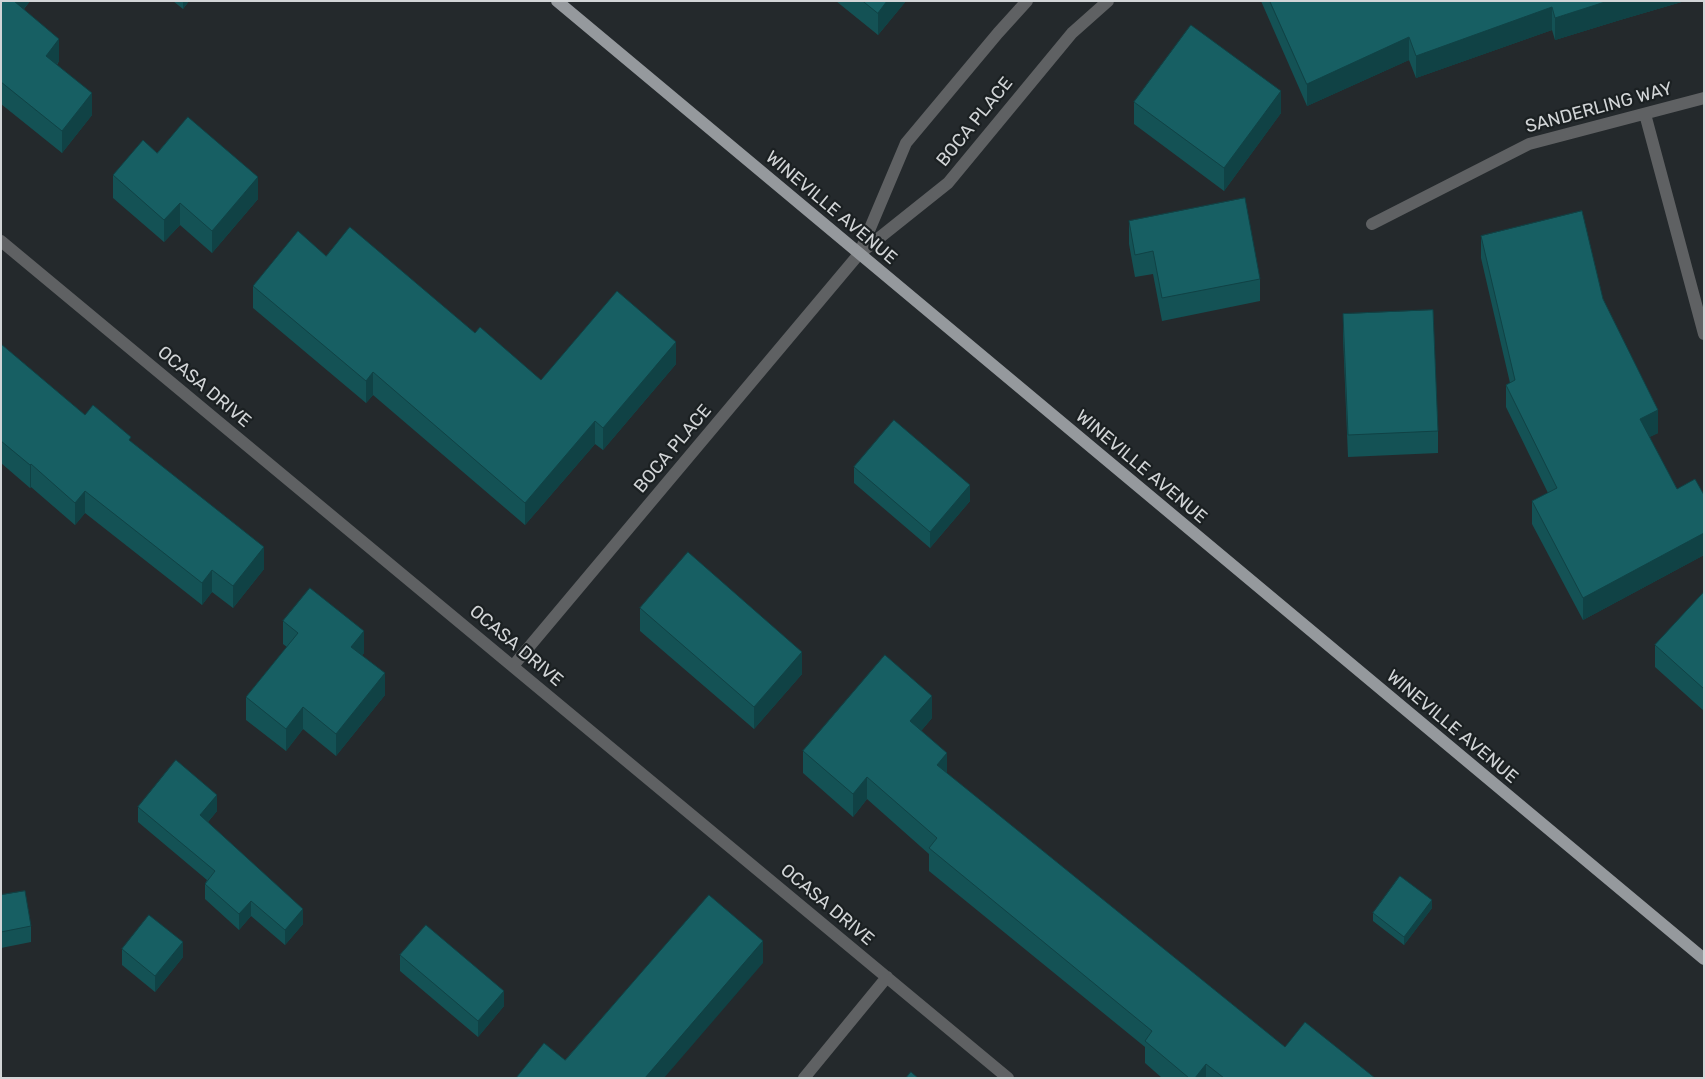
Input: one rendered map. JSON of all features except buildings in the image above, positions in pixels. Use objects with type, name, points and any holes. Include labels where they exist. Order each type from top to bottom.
[{"type":"main road","name":"WINEVILLE AVENUE","points":[[557,1],[1704,960]]},
{"type":"street","name":"BOCA PLACE","points":[[859,254],[906,143],[1027,1]]},
{"type":"street","name":"BOCA PLACE","points":[[513,666],[859,254],[948,183],[1072,33],[1108,1]]},
{"type":"street","name":"SANDERLING WAY","points":[[1372,224],[1529,144],[1704,98]]},
{"type":"street","points":[[1645,114],[1704,334]]},
{"type":"street","name":"OCASA DRIVE","points":[[1,241],[1008,1078]]},
{"type":"street","points":[[804,1078],[887,978]]}]
